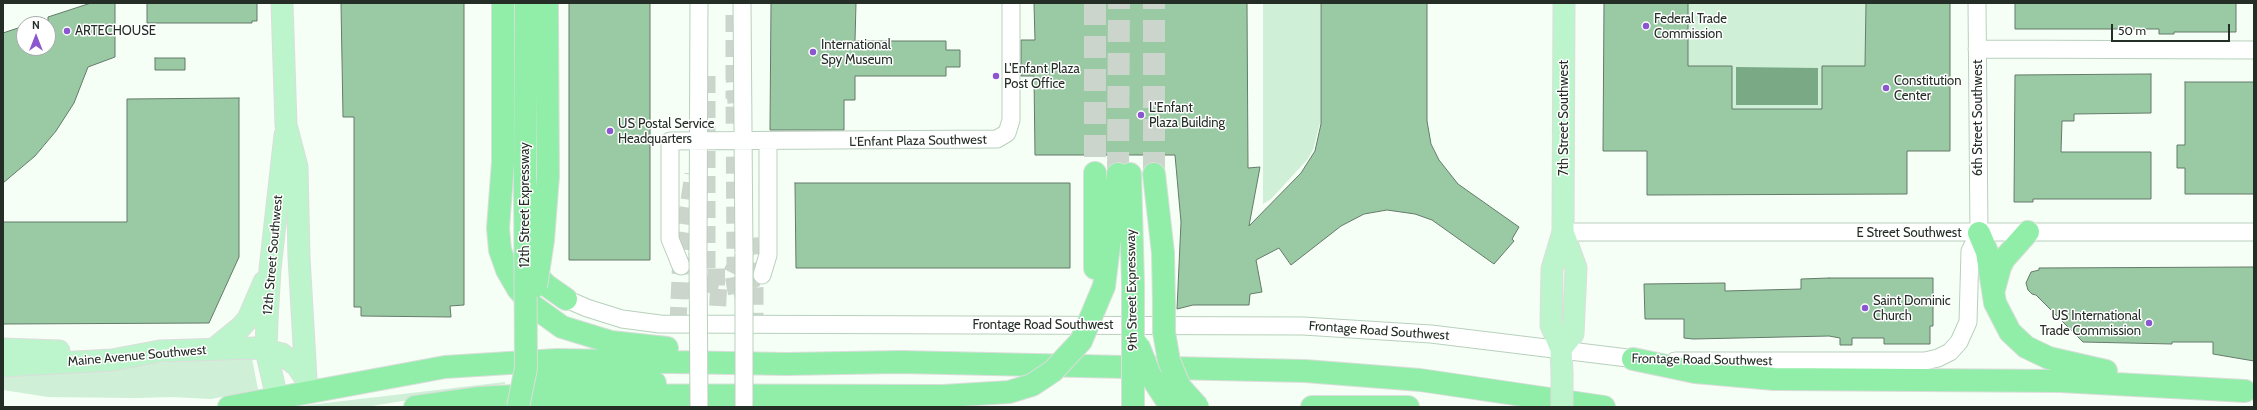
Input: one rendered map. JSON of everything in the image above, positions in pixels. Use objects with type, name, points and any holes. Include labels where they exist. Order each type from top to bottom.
[{"type":"highway","points":[[503,3],[503,162],[498,228],[503,261],[518,289],[533,306],[562,327],[606,340],[644,347],[787,352],[900,362]]},
{"type":"highway","name":"12th Street Expressway","points":[[518,407],[526,368],[526,3]]},
{"type":"highway","points":[[526,368],[533,328],[548,176],[546,3]]},
{"type":"highway","points":[[503,162],[508,213],[521,256],[546,285],[566,299]]},
{"type":"highway","points":[[416,407],[503,396],[752,401],[996,394],[1021,390],[1032,385],[1064,361],[1087,330],[1099,286],[1095,173]]},
{"type":"highway","name":"9th Street Expressway","points":[[1099,286],[1124,174],[1133,284],[1133,407]]},
{"type":"highway","points":[[1154,174],[1163,253],[1164,332],[1169,361],[1180,386],[1198,407]]},
{"type":"highway","points":[[1993,294],[2000,267],[2009,253],[2028,232]]},
{"type":"highway","points":[[1979,233],[1987,252],[1993,294],[1999,313],[2010,332],[2026,347],[2049,358],[2090,368],[2149,375],[2250,391]]},
{"type":"highway","points":[[1133,331],[1150,375],[1171,407]]},
{"type":"highway","points":[[1633,359],[1695,372],[1774,379],[2060,381],[2250,391]]},
{"type":"highway","points":[[229,407],[445,368],[557,360],[787,364],[900,362],[1305,371],[1420,380],[1604,407]]},
{"type":"highway","points":[[445,368],[507,374],[626,380],[752,401]]},
{"type":"highway","points":[[1312,407],[1408,407]]},
{"type":"main road","name":"12th Street Southwest","points":[[274,386],[266,350],[270,269],[286,125],[282,3]]},
{"type":"main road","name":"7th Street Southwest","points":[[1562,407],[1561,349],[1551,325],[1551,304],[1552,269],[1564,232],[1564,3]]},
{"type":"main road","name":"12th Street Southwest","points":[[286,125],[297,167],[299,257],[306,379]]},
{"type":"main road","points":[[214,349],[235,334],[248,319],[270,269]]},
{"type":"main road","points":[[3,349],[111,353],[160,351]]},
{"type":"main road","name":"Maine Avenue Southwest","points":[[3,366],[112,360],[160,351],[214,349],[266,350],[282,354],[290,359],[306,379]]},
{"type":"street","points":[[699,3],[699,407]]},
{"type":"street","points":[[742,3],[744,254],[752,401]]},
{"type":"street","name":"L'Enfant Plaza Southwest","points":[[681,266],[670,239],[670,141],[991,141],[1003,137],[1007,133],[1011,120],[1011,3]]},
{"type":"street","name":"6th Street Southwest","points":[[1977,3],[1979,233]]},
{"type":"street","points":[[1978,48],[2254,50]]},
{"type":"street","points":[[762,275],[768,255],[768,142]]},
{"type":"street","name":"E Street Southwest","points":[[1564,232],[2254,232]]},
{"type":"street","name":"Frontage Road Southwest","points":[[566,299],[587,308],[622,319],[648,323],[1303,326],[1431,334],[1633,359],[1925,361],[1938,358],[1950,352],[1960,342],[1966,329],[1969,315],[1970,251],[1979,233]]},
{"type":"shaded area","points":[[1263,3],[1320,3],[1320,123],[1313,150],[1307,160],[1271,199],[1263,204]]},
{"type":"shaded area","points":[[1688,3],[1866,3],[1865,66],[1822,66],[1822,109],[1732,109],[1732,66],[1688,66]]},
{"type":"shaded area","points":[[1736,67],[1818,68],[1818,105],[1736,105]]},
{"type":"shaded area","points":[[252,358],[258,390],[211,399],[171,397],[48,397],[3,390],[3,370]]},
{"type":"shaded area","points":[[505,382],[505,384],[366,407],[292,407]]},
{"type":"building","points":[[91,3],[115,3],[115,57],[88,67],[74,103],[56,131],[35,156],[3,183],[3,33],[16,29],[16,56],[56,56],[56,16],[51,16]]},
{"type":"building","points":[[147,3],[257,3],[257,21],[252,21],[252,23],[147,23]]},
{"type":"building","points":[[341,3],[464,3],[464,305],[450,306],[451,317],[361,316],[361,307],[354,307],[354,117],[343,117]]},
{"type":"building","name":"US Postal Service Headquarters","points":[[569,3],[650,3],[650,260],[569,260]]},
{"type":"building","name":"International Spy Museum","points":[[771,3],[856,3],[855,41],[946,41],[946,50],[960,50],[960,67],[946,67],[946,76],[855,76],[855,100],[844,100],[844,130],[770,130]]},
{"type":"building","points":[[1034,3],[1247,3],[1248,168],[1260,167],[1249,226],[1301,173],[1315,151],[1321,124],[1321,3],[1427,3],[1427,121],[1431,144],[1439,160],[1458,184],[1519,227],[1512,239],[1514,241],[1494,264],[1432,220],[1415,214],[1387,210],[1364,214],[1341,226],[1291,265],[1279,248],[1256,260],[1262,292],[1250,294],[1249,305],[1193,305],[1177,309],[1181,222],[1175,155],[1035,155],[1034,76],[1021,76],[1021,40],[1035,40]]},
{"type":"building","name":"Constitution Center","points":[[1604,3],[1688,3],[1688,66],[1732,66],[1732,109],[1822,109],[1822,66],[1865,66],[1866,3],[1950,3],[1950,151],[1907,151],[1907,194],[1647,195],[1647,151],[1603,151]]},
{"type":"building","points":[[2015,3],[2236,3],[2236,32],[2174,32],[2174,34],[2159,34],[2159,29],[2015,29]]},
{"type":"building","points":[[155,58],[185,58],[185,70],[155,70]]},
{"type":"building","points":[[2151,74],[2151,113],[2074,114],[2074,121],[2062,121],[2061,152],[2151,152],[2151,199],[2033,199],[2033,202],[2014,202],[2015,75]]},
{"type":"building","points":[[2185,82],[2254,82],[2254,194],[2185,194],[2185,168],[2177,168],[2177,145],[2185,145]]},
{"type":"building","points":[[239,98],[239,257],[209,323],[3,324],[3,222],[127,222],[127,99]]},
{"type":"building","points":[[795,183],[1070,183],[1070,268],[796,268]]},
{"type":"building","name":"US International Trade Commission","points":[[2254,267],[2254,361],[2213,354],[2213,342],[2172,342],[2172,344],[2083,342],[2036,295],[2032,294],[2028,290],[2026,283],[2031,272],[2039,270],[2039,268]]},
{"type":"building","name":"Saint Dominic Church","points":[[1933,278],[1933,326],[1930,326],[1930,344],[1884,344],[1884,338],[1852,338],[1852,345],[1840,345],[1840,338],[1829,336],[1693,339],[1684,338],[1684,319],[1645,319],[1644,284],[1725,283],[1725,291],[1801,289],[1801,279]]},
{"type":"tunnel","points":[[1095,3],[1095,173]]},
{"type":"tunnel","points":[[1118,174],[1119,3]]},
{"type":"tunnel","points":[[1154,3],[1154,174]]},
{"type":"tunnel","points":[[734,15],[734,77],[736,103]]},
{"type":"tunnel","points":[[707,76],[707,276],[712,285],[726,287],[743,284],[757,278]]},
{"type":"tunnel","points":[[708,277],[725,277],[731,274],[735,266],[734,91]]},
{"type":"tunnel","points":[[678,324],[681,254],[693,174]]},
{"type":"tunnel","points":[[750,238],[755,289],[755,324]]},
{"type":"tunnel","points":[[686,289],[708,297],[728,298],[736,296]]},
{"type":"tunnel","points":[[306,379],[316,407]]},
{"type":"place","name":"Federal Trade Commission","points":[[1646,26]]},
{"type":"place","name":"ARTECHOUSE","points":[[67,31]]},
{"type":"place","name":"International Spy Museum","points":[[813,52]]},
{"type":"place","name":"L'Enfant Plaza Post Office","points":[[996,76]]},
{"type":"place","name":"Constitution Center","points":[[1886,88]]},
{"type":"place","name":"L'Enfant Plaza Building","points":[[1141,115]]},
{"type":"place","name":"US Postal Service Headquarters","points":[[610,131]]},
{"type":"place","name":"Saint Dominic Church","points":[[1865,308]]},
{"type":"place","name":"US International Trade Commission","points":[[2149,323]]}]
